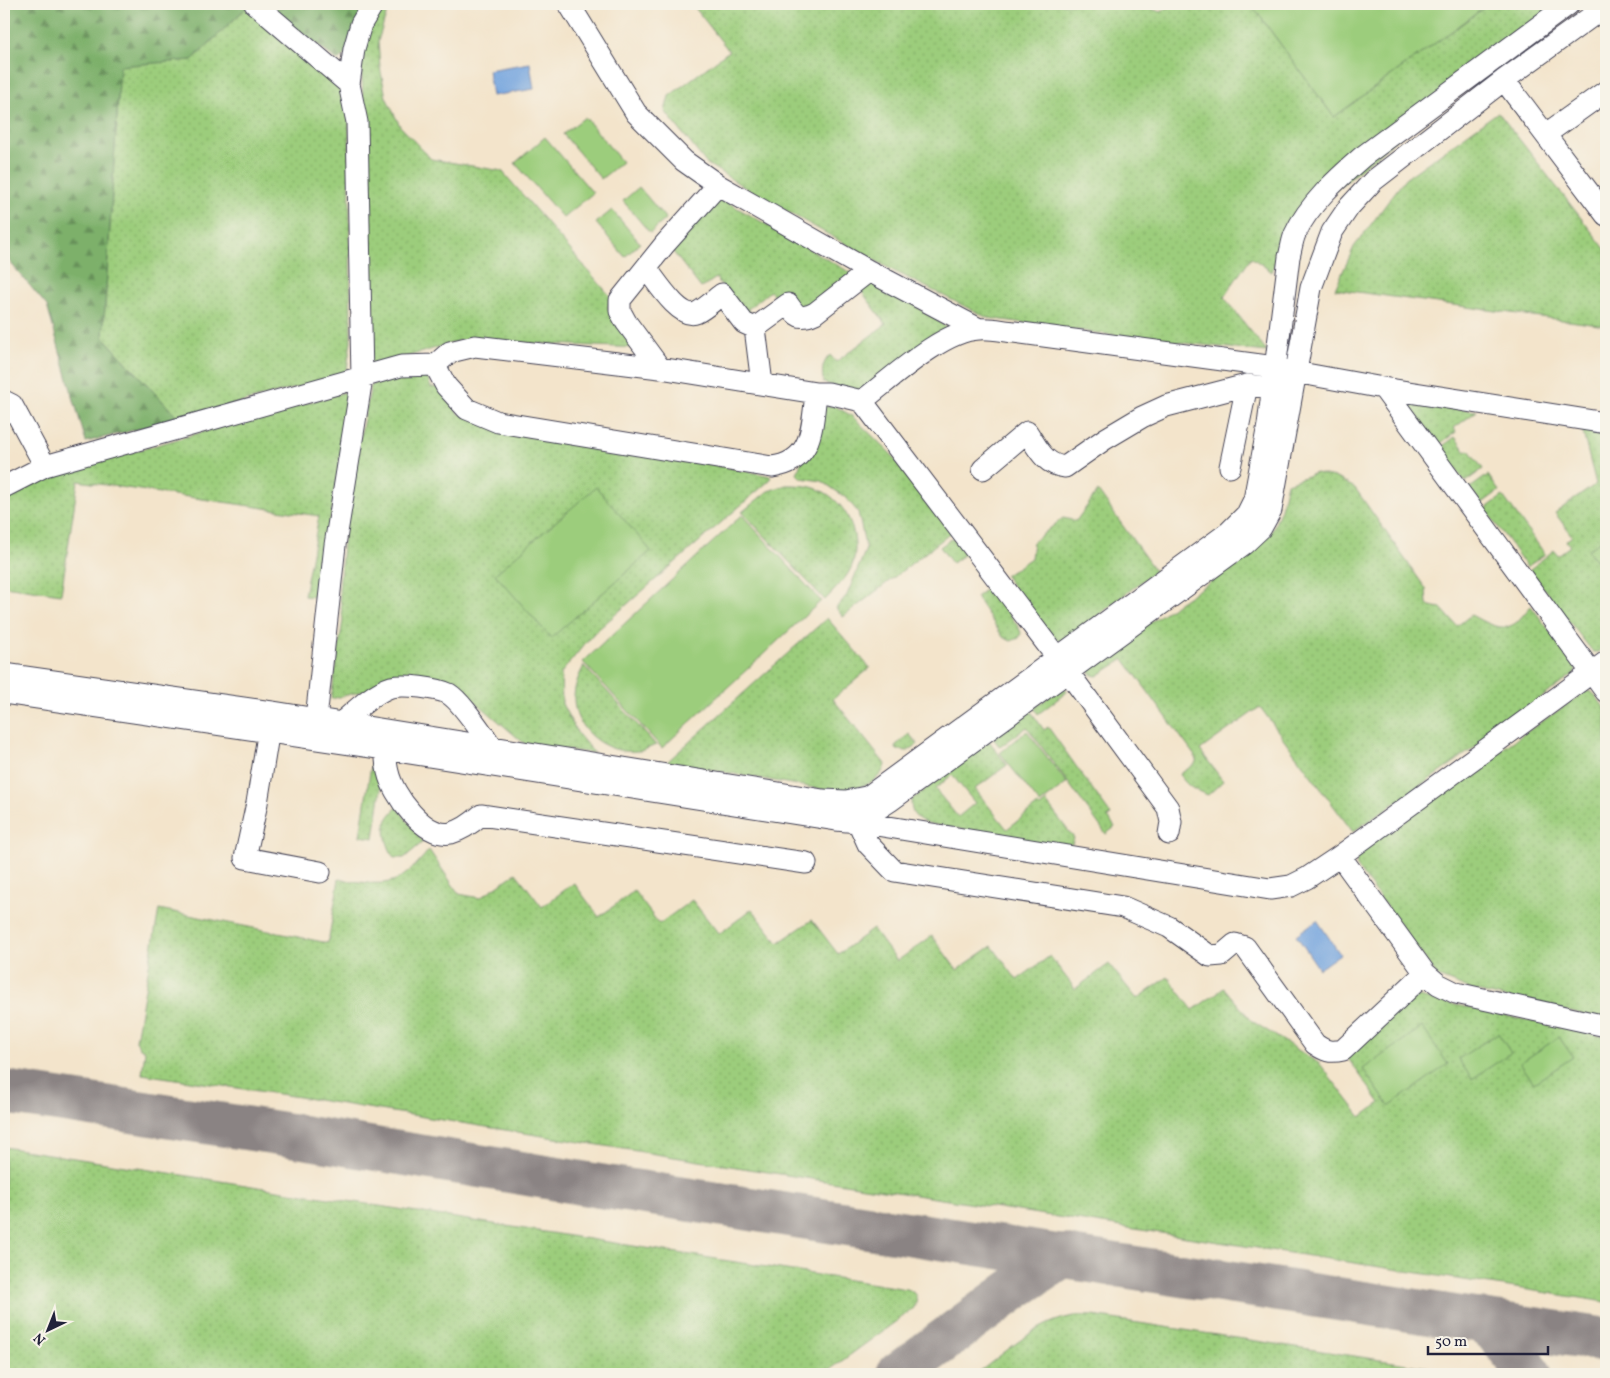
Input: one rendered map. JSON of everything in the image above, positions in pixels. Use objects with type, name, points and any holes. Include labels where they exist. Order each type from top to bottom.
[{"type":"lane","points":[[255,4],[349,84]]},
{"type":"lane","points":[[316,719],[335,545],[362,378],[356,122],[349,84],[357,40],[362,24],[373,4]]},
{"type":"lane","points":[[568,4],[636,113],[684,161],[718,186],[869,271],[979,329]]},
{"type":"lane","points":[[836,820],[879,795],[1062,665],[1244,544],[1261,528],[1271,510],[1285,369],[1289,257],[1295,235],[1306,216],[1338,178],[1362,157],[1569,4]]},
{"type":"lane","points":[[1062,665],[1229,532],[1247,514],[1254,500],[1272,388],[1285,369],[1311,288],[1332,232],[1349,207],[1373,181],[1504,80],[1606,6]]},
{"type":"lane","points":[[1504,80],[1606,215]]},
{"type":"lane","points":[[1546,134],[1606,91]]},
{"type":"lane","points":[[660,368],[620,311],[620,300],[676,230],[718,186]]},
{"type":"lane","points":[[646,268],[678,309],[687,314],[696,313],[722,294],[744,323],[755,328]]},
{"type":"lane","points":[[755,328],[788,304],[796,315],[805,318],[815,313],[869,271]]},
{"type":"lane","points":[[755,328],[762,384]]},
{"type":"lane","points":[[862,401],[938,344],[953,335],[979,329],[1014,332],[1285,369],[1383,388],[1606,423]]},
{"type":"lane","points":[[4,487],[45,466],[401,366],[435,366],[450,352],[475,346],[660,368],[816,393],[828,393],[862,401],[1168,808],[1171,822],[1169,834]]},
{"type":"lane","points":[[435,366],[446,386],[467,408],[498,422],[772,467],[784,466],[796,460],[804,452],[812,426],[816,393]]},
{"type":"lane","points":[[983,469],[1027,432],[1048,462],[1056,466],[1065,467],[1142,417],[1166,406],[1247,385],[1272,388]]},
{"type":"lane","points":[[1230,466],[1247,385]]},
{"type":"lane","points":[[1383,388],[1599,667],[1606,692]]},
{"type":"lane","points":[[4,401],[12,405],[45,466]]},
{"type":"lane","points":[[4,674],[270,722],[385,749],[858,822],[1270,889],[1291,886],[1307,878],[1340,856],[1599,667]]},
{"type":"lane","points":[[341,723],[365,702],[392,687],[423,687],[449,695],[469,715],[493,748]]},
{"type":"lane","points":[[4,693],[270,722],[316,719],[823,800],[846,801],[879,795]]},
{"type":"lane","points":[[270,722],[257,803],[245,858],[320,872]]},
{"type":"lane","points":[[385,749],[388,772],[394,788],[412,813],[424,825],[436,832],[450,833],[469,826],[481,815],[806,863]]},
{"type":"lane","points":[[858,822],[879,795]]},
{"type":"lane","points":[[858,822],[868,844],[894,871],[1123,907],[1169,927],[1210,956],[1222,955],[1236,944],[1245,946],[1315,1044],[1332,1053],[1343,1050],[1425,973]]},
{"type":"lane","points":[[1340,856],[1425,973],[1438,984],[1456,993],[1606,1026]]},
{"type":"green space","points":[[4,4],[249,5],[192,60],[120,66],[103,337],[179,419],[86,442],[47,306],[4,255]]},
{"type":"green space","points":[[264,4],[369,4],[349,51],[338,61]]},
{"type":"green space","points":[[383,4],[392,4],[387,12],[378,41],[380,67],[386,97],[400,126],[431,159],[502,171],[611,297],[608,308],[638,348],[462,340],[376,366],[367,358],[366,158],[361,58],[363,43]]},
{"type":"green space","points":[[692,4],[1137,4],[1161,12],[1172,4],[1251,4],[1334,117],[1489,4],[1559,4],[1285,232],[1272,272],[1251,257],[1224,297],[1267,352],[1120,336],[988,318],[894,271],[752,192],[706,163],[665,111],[669,96],[729,51]]},
{"type":"green space","points":[[1251,4],[1489,4],[1334,117]]},
{"type":"green space","points":[[249,5],[337,82],[349,111],[351,341],[347,369],[340,376],[179,419],[103,337],[120,65],[192,60]]},
{"type":"green space","points":[[1498,112],[1606,250],[1606,326],[1335,289],[1354,247],[1405,179]]},
{"type":"green space","points":[[585,117],[622,162],[601,179],[563,134]]},
{"type":"green space","points":[[545,137],[593,193],[563,218],[515,163]]},
{"type":"green space","points":[[639,187],[666,219],[650,233],[623,201]]},
{"type":"green space","points":[[720,198],[853,274],[804,311],[780,302],[770,291],[748,309],[755,320],[747,320],[716,278],[701,288],[670,248]]},
{"type":"green space","points":[[612,210],[640,243],[625,257],[596,223]]},
{"type":"green space","points":[[871,278],[949,329],[856,393],[824,383],[823,368],[825,361],[830,355],[836,362],[886,324],[859,288]]},
{"type":"green space","points":[[427,375],[431,388],[440,387],[459,414],[771,476],[770,480],[593,634],[561,673],[562,704],[578,734],[594,753],[526,745],[461,689],[408,680],[331,699],[343,620],[339,590],[347,499],[371,386],[387,376]]},
{"type":"green space","points":[[345,392],[350,396],[318,597],[304,596],[319,516],[78,481],[61,594],[4,586],[4,500],[11,494],[75,468]]},
{"type":"green space","points":[[1412,403],[1477,411],[1454,428],[1456,432],[1438,445],[1411,408]]},
{"type":"green space","points":[[821,406],[835,406],[852,416],[891,454],[952,532],[843,617],[836,608],[847,595],[866,549],[858,512],[846,498],[822,481],[801,478],[797,474]]},
{"type":"green space","points":[[1582,429],[1606,433],[1606,536],[1588,550],[1606,574],[1606,645],[1598,652],[1593,652],[1529,570],[1554,550],[1558,555],[1570,546],[1566,541],[1572,536],[1555,513],[1596,484]]},
{"type":"green space","points":[[1455,437],[1466,452],[1469,450],[1483,469],[1465,482],[1440,448]]},
{"type":"green space","points":[[1316,473],[1334,477],[1355,488],[1426,589],[1427,604],[1441,608],[1457,626],[1471,615],[1500,627],[1517,622],[1531,606],[1574,663],[1576,669],[1575,673],[1456,761],[1353,832],[1260,707],[1200,750],[1223,781],[1208,795],[1191,788],[1182,778],[1180,774],[1195,764],[1197,759],[1124,659],[1097,676],[1092,675],[1088,669],[1091,662],[1231,568],[1258,546],[1273,529],[1281,509],[1287,483]]},
{"type":"green space","points":[[1488,475],[1499,491],[1481,504],[1470,488]]},
{"type":"green space","points":[[786,485],[806,486],[818,489],[829,495],[839,504],[851,525],[855,550],[853,563],[845,578],[825,600],[742,512],[768,491]]},
{"type":"green space","points":[[596,487],[651,551],[551,638],[495,574]]},
{"type":"green space","points":[[1098,491],[1155,571],[1065,641],[1050,639],[1005,576],[1031,558],[1033,542],[1063,518],[1076,521]]},
{"type":"green space","points":[[1503,496],[1545,554],[1527,567],[1485,509]]},
{"type":"green space","points":[[742,515],[821,601],[662,748],[583,662]]},
{"type":"green space","points":[[1606,536],[1606,574],[1588,550]]},
{"type":"green space","points":[[954,537],[966,553],[952,563],[940,547]]},
{"type":"green space","points":[[990,586],[1019,628],[1021,633],[1019,638],[1011,641],[1003,637],[976,597]]},
{"type":"green space","points":[[827,618],[870,668],[833,699],[885,764],[879,776],[866,784],[837,792],[667,762]]},
{"type":"green space","points":[[584,666],[656,745],[640,751],[615,749],[604,745],[586,731],[575,711],[574,699],[577,682]]},
{"type":"green space","points":[[1063,686],[1067,692],[1038,714],[1034,708]]},
{"type":"green space","points":[[1590,691],[1606,710],[1606,1020],[1471,990],[1438,977],[1357,867],[1356,854],[1361,846],[1585,692]]},
{"type":"green space","points":[[1030,710],[1044,730],[1048,727],[1111,815],[1108,817],[1115,827],[1106,834],[1027,727],[1000,747],[993,738]]},
{"type":"green space","points":[[1027,731],[1067,783],[1040,804],[1000,753]]},
{"type":"green space","points":[[909,734],[918,744],[908,751],[897,750],[895,746]]},
{"type":"green space","points":[[989,741],[1007,765],[975,789],[1007,829],[1038,805],[1040,807],[1046,802],[1074,838],[1072,844],[1061,847],[931,824],[915,816],[911,800]],"holes":[[[952,775],[975,803],[958,817],[935,789]]]},
{"type":"green space","points":[[372,759],[376,759],[384,767],[374,838],[360,836]]},
{"type":"green space","points":[[397,807],[423,842],[404,858],[394,858],[385,834],[387,820]]},
{"type":"green space","points":[[429,850],[459,894],[480,898],[516,873],[542,907],[574,883],[599,917],[634,891],[659,924],[692,900],[719,934],[752,909],[778,943],[812,920],[838,954],[873,929],[897,961],[932,936],[957,970],[992,946],[1017,980],[1050,956],[1075,989],[1109,964],[1137,999],[1168,977],[1193,1010],[1224,988],[1252,1021],[1320,1064],[1361,1117],[1380,1103],[1347,1057],[1409,995],[1606,1037],[1606,1302],[142,1074],[145,1051],[139,1047],[136,1040],[159,909],[328,943],[339,879],[369,883],[390,882],[408,872]]},
{"type":"green space","points":[[1422,1027],[1448,1064],[1389,1106],[1363,1069]]},
{"type":"green space","points":[[1498,1033],[1511,1053],[1472,1079],[1458,1059]]},
{"type":"green space","points":[[1559,1037],[1573,1057],[1534,1083],[1520,1063]]},
{"type":"green space","points":[[4,1147],[907,1289],[915,1295],[916,1303],[913,1309],[824,1374],[4,1374]]},
{"type":"green space","points":[[1072,1316],[1093,1316],[1433,1368],[1448,1374],[976,1374],[1020,1341],[1044,1326]]},
{"type":"water","points":[[530,63],[534,89],[492,96],[488,70]]},
{"type":"water","points":[[1317,920],[1340,954],[1319,969],[1296,935]]},
{"type":"taxiway","points":[[4,1092],[278,1133],[606,1187],[1606,1340]]},
{"type":"taxiway","points":[[898,1374],[1017,1287],[1064,1256]]},
{"type":"taxiway","points":[[1480,1320],[1495,1331],[1530,1374]]}]
